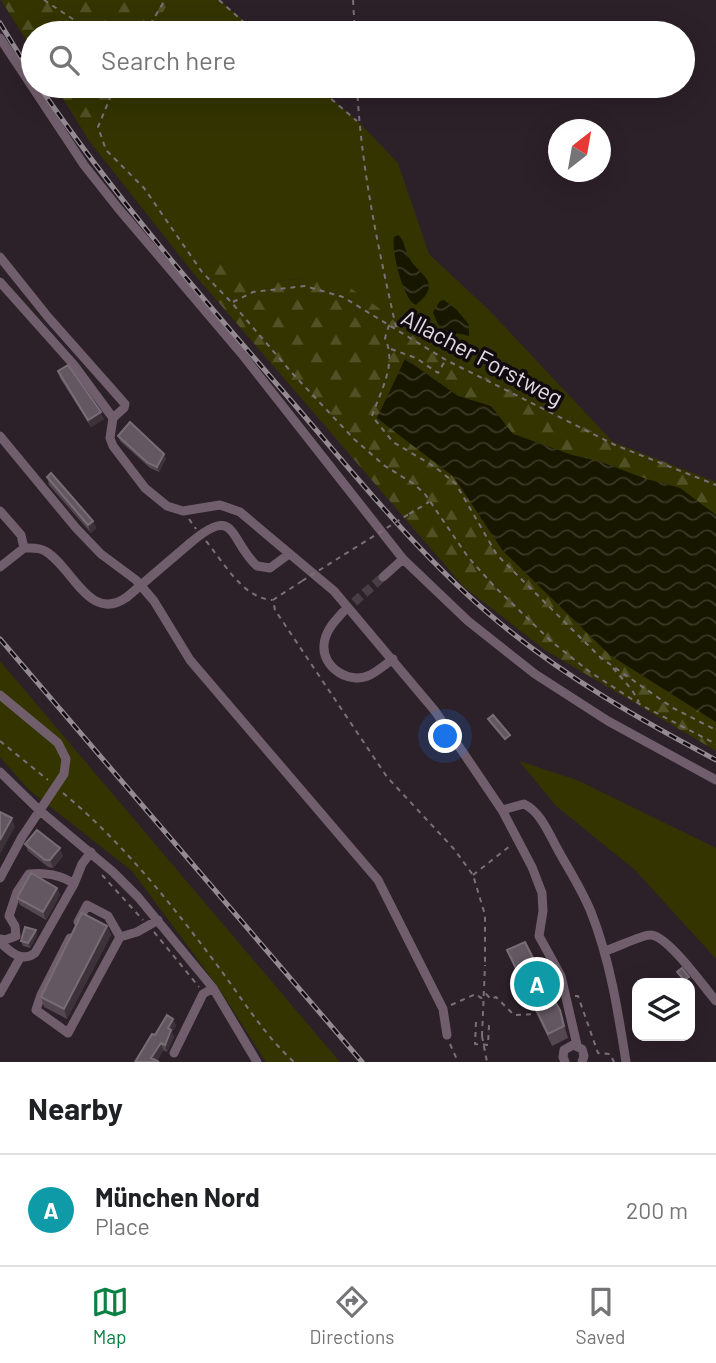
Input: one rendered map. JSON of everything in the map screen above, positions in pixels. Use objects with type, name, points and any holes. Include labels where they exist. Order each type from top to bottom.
[{"type":"street","points":[[0,38],[21,71]]},
{"type":"street","points":[[39,98],[109,197],[241,353],[402,559],[468,621],[535,674],[608,720],[716,780]]},
{"type":"street","points":[[0,257],[48,317],[125,404],[113,418],[110,438],[113,446],[155,498],[167,506],[183,511],[209,506],[229,506],[240,512],[334,591],[435,711],[502,810],[532,867],[542,893],[540,936],[561,976],[577,1045],[584,1053],[582,1062]]},
{"type":"street","points":[[0,282],[74,365],[113,418]]},
{"type":"street","points":[[0,436],[76,528],[101,554],[136,580],[154,601],[190,660],[378,880],[443,1009],[447,1035]]},
{"type":"street","points":[[0,511],[21,535],[24,548]]},
{"type":"street","points":[[4,564],[24,548],[45,550],[86,594],[98,603],[110,605],[127,597],[189,544],[198,532],[209,527],[225,526],[237,537],[252,561],[263,568],[276,566],[289,554]]},
{"type":"street","points":[[383,577],[402,559]]},
{"type":"street","points":[[343,612],[331,624],[324,643],[324,655],[331,666],[341,674],[353,678],[369,676],[393,659]]},
{"type":"street","points":[[0,695],[58,743],[66,759],[64,774],[39,810],[0,878]]},
{"type":"street","points":[[0,772],[86,859],[113,872],[158,920],[257,1062]]},
{"type":"street","points":[[502,810],[524,804],[531,807],[590,909],[605,951],[618,1007],[626,1062]]},
{"type":"street","points":[[65,877],[86,859]]},
{"type":"street","points":[[0,941],[20,958],[30,957],[35,953],[86,859]]},
{"type":"street","points":[[0,941],[16,936],[15,926],[9,916],[11,904],[29,874],[65,877],[74,884]]},
{"type":"street","points":[[121,937],[108,916],[88,905],[41,995],[36,1010],[68,1033],[121,937],[158,920]]},
{"type":"street","points":[[605,951],[648,934],[657,936],[716,1001]]},
{"type":"street","points":[[0,993],[20,958]]},
{"type":"street","points":[[174,1053],[208,990]]},
{"type":"street","points":[[565,1062],[564,1050],[570,1045],[577,1045]]},
{"type":"path","points":[[44,0],[76,21]]},
{"type":"path","points":[[152,21],[165,0]]},
{"type":"path","points":[[219,0],[243,21]]},
{"type":"path","points":[[353,0],[354,21]]},
{"type":"path","points":[[110,98],[97,127],[106,150],[144,188],[202,272],[292,373],[355,439],[386,466],[414,484],[430,502],[468,557],[524,617],[590,672],[641,705],[716,744]]},
{"type":"path","points":[[330,98],[359,122]]},
{"type":"path","points":[[358,98],[368,199],[396,328]]},
{"type":"path","name":"Allacher Forstweg","points":[[232,303],[253,292],[305,286],[343,297],[446,360],[615,445],[716,485]]},
{"type":"path","points":[[389,325],[384,338],[390,349],[388,373],[372,416],[393,442],[435,467],[456,484],[497,555],[610,665],[641,705]]},
{"type":"path","points":[[390,349],[416,358],[438,373],[446,360]]},
{"type":"path","points":[[188,518],[250,594],[261,600],[273,600],[430,502]]},
{"type":"path","points":[[273,600],[275,610],[297,645],[387,777],[454,849],[472,875],[485,915],[482,1044],[487,1062]]},
{"type":"path","points":[[610,665],[673,708],[716,730]]},
{"type":"path","points":[[0,741],[90,816],[156,886],[215,961],[270,1038],[294,1062]]},
{"type":"path","points":[[472,875],[518,840]]},
{"type":"path","points":[[86,859],[208,990]]},
{"type":"path","points":[[443,1009],[477,994],[481,998],[486,994],[491,999],[496,997],[514,1015],[536,1014]]},
{"type":"path","points":[[566,998],[578,996],[598,1053],[610,1054],[614,1062]]},
{"type":"path","points":[[476,1021],[475,1044],[488,1045],[489,1025]]},
{"type":"path","points":[[447,1035],[458,1062]]},
{"type":"green space","points":[[1,0],[170,0],[158,21],[21,21],[21,32]]},
{"type":"green space","points":[[170,0],[220,0],[244,21],[158,21]]},
{"type":"green space","points":[[62,98],[116,98],[90,142]]},
{"type":"green space","points":[[116,98],[331,98],[359,122],[398,163],[429,254],[489,310],[613,442],[448,358],[404,330],[383,311],[304,278],[252,284],[218,260],[202,272],[194,274],[90,142]]},
{"type":"green space","points":[[218,260],[252,284],[304,278],[349,287],[404,330],[448,358],[613,442],[716,482],[716,515],[680,488],[513,434],[491,406],[458,396],[406,359],[377,418],[454,477],[503,551],[610,655],[716,722],[716,751],[545,650],[464,587],[194,274],[202,272]]},
{"type":"green space","points":[[0,661],[340,1062],[266,1062],[218,987],[132,871],[29,790],[0,757]]},
{"type":"green space","points":[[519,761],[577,780],[716,848],[716,959],[635,870],[556,806]]},
{"type":"water","points":[[398,235],[408,256],[429,283],[427,292],[416,305],[407,294],[396,263],[394,237]]},
{"type":"water","points":[[444,300],[457,310],[469,325],[469,336],[446,331],[439,325],[433,312],[440,301]]},
{"type":"water","points":[[405,359],[458,396],[491,406],[513,434],[680,488],[716,515],[716,722],[610,655],[503,551],[454,477],[377,418]]},
{"type":"building","points":[[68,365],[101,412],[88,420],[58,371]]},
{"type":"building","points":[[130,422],[164,454],[157,467],[148,463],[118,436]]},
{"type":"building","points":[[51,473],[93,521],[88,525],[47,477]]},
{"type":"building","points":[[493,715],[510,735],[505,739],[488,719]]},
{"type":"building","points":[[0,812],[12,818],[0,840]]},
{"type":"building","points":[[37,830],[60,848],[50,860],[45,860],[25,844]]},
{"type":"building","points":[[31,873],[57,888],[43,912],[17,898]]},
{"type":"building","points":[[82,913],[107,926],[64,1009],[41,997]]},
{"type":"building","points":[[25,927],[36,930],[28,943],[21,941]]},
{"type":"building","points":[[525,942],[538,968],[548,974],[550,980],[547,987],[560,1010],[564,1026],[548,1034],[507,950]]},
{"type":"building","points":[[682,968],[689,977],[682,978],[677,972]]},
{"type":"building","points":[[167,1015],[173,1019],[168,1028],[171,1030],[165,1045],[161,1043],[151,1058],[159,1062],[135,1062],[152,1034],[155,1035]]},
{"type":"tunnel","points":[[344,611],[383,577]]},
{"type":"railway","points":[[0,23],[21,57]]},
{"type":"railway","points":[[47,98],[130,209],[195,288],[368,491],[445,573],[501,624],[552,663],[633,714],[716,760]]},
{"type":"railway","points":[[0,639],[362,1062]]},
{"type":"place","name":"München Nord","points":[[537,984]]}]
